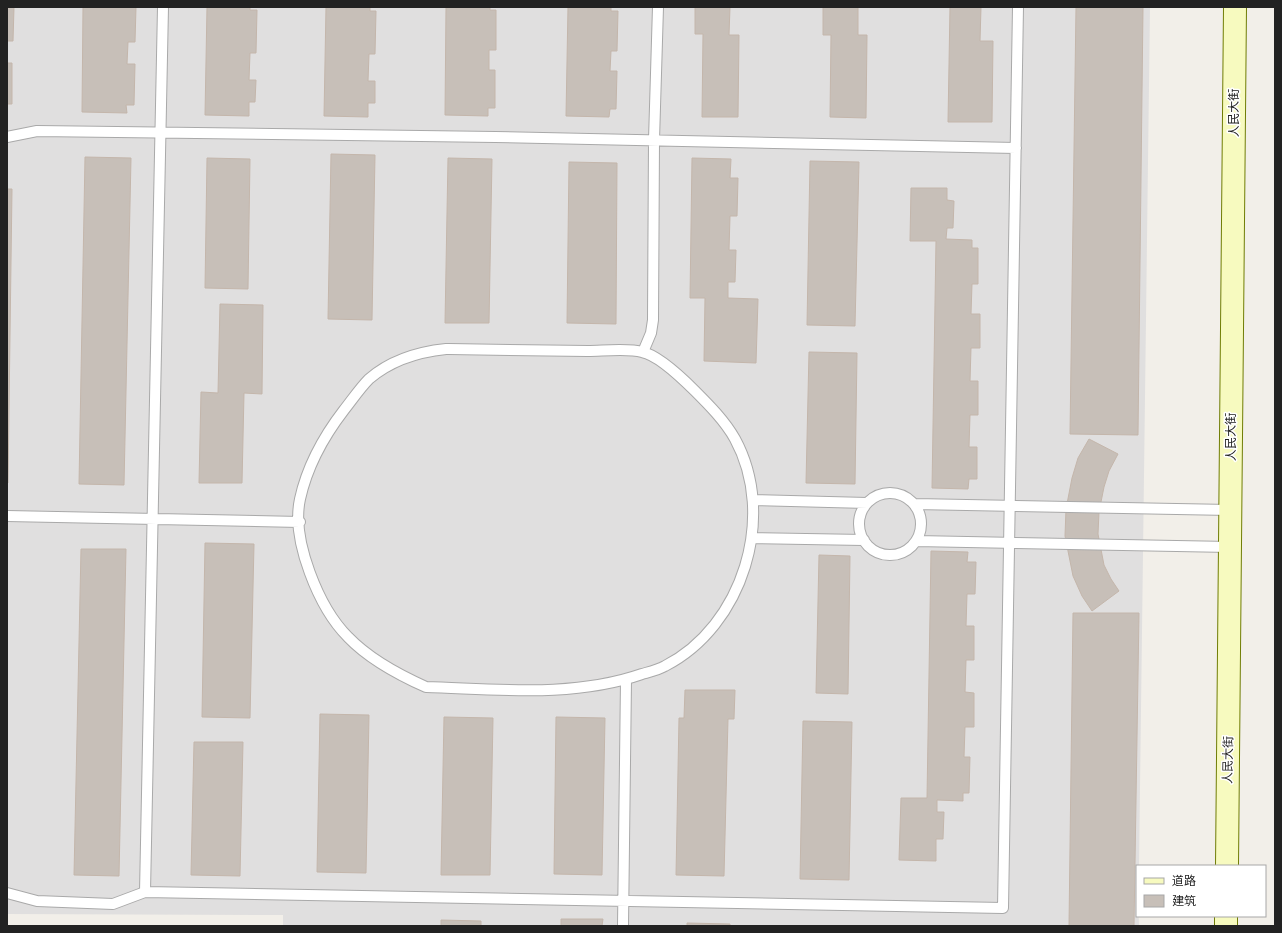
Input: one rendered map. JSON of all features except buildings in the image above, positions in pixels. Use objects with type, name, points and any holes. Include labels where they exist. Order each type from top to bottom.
[{"type":"main road","name":"人民大街","points":[[1227,865],[1234,7]]},
{"type":"lane","points":[[145,892],[162,7]]},
{"type":"lane","points":[[643,352],[651,333],[653,320],[654,140],[658,7]]},
{"type":"lane","points":[[7,893],[37,901],[113,904],[145,892],[1003,908],[1018,7]]},
{"type":"lane","points":[[7,137],[37,132],[160,133],[654,140],[1016,148]]},
{"type":"lane","points":[[446,349],[643,352],[671,368],[711,407],[734,438],[744,461],[753,500],[752,538],[745,566],[733,595],[716,623],[696,646],[664,667],[626,680],[593,686],[550,690],[426,687],[409,679],[368,654],[352,641],[328,610],[314,586],[300,539],[300,500],[310,466],[337,419],[369,380],[399,359],[427,351],[446,349]]},
{"type":"lane","points":[[888,492],[898,493],[908,498],[915,504],[920,514],[922,525],[916,541],[906,551],[888,555],[876,551],[864,540],[860,529],[860,519],[867,504],[878,495],[888,492]]},
{"type":"lane","points":[[753,500],[867,504]]},
{"type":"lane","points":[[915,504],[1230,510]]},
{"type":"lane","points":[[7,516],[300,522]]},
{"type":"lane","points":[[752,538],[864,540]]},
{"type":"lane","points":[[916,541],[1230,547]]},
{"type":"lane","points":[[623,926],[626,680]]},
{"type":"shaded area","points":[[7,7],[1150,7],[1139,865],[1136,865],[1136,917],[1139,917],[1139,926],[283,926],[283,915],[7,914]]}]
